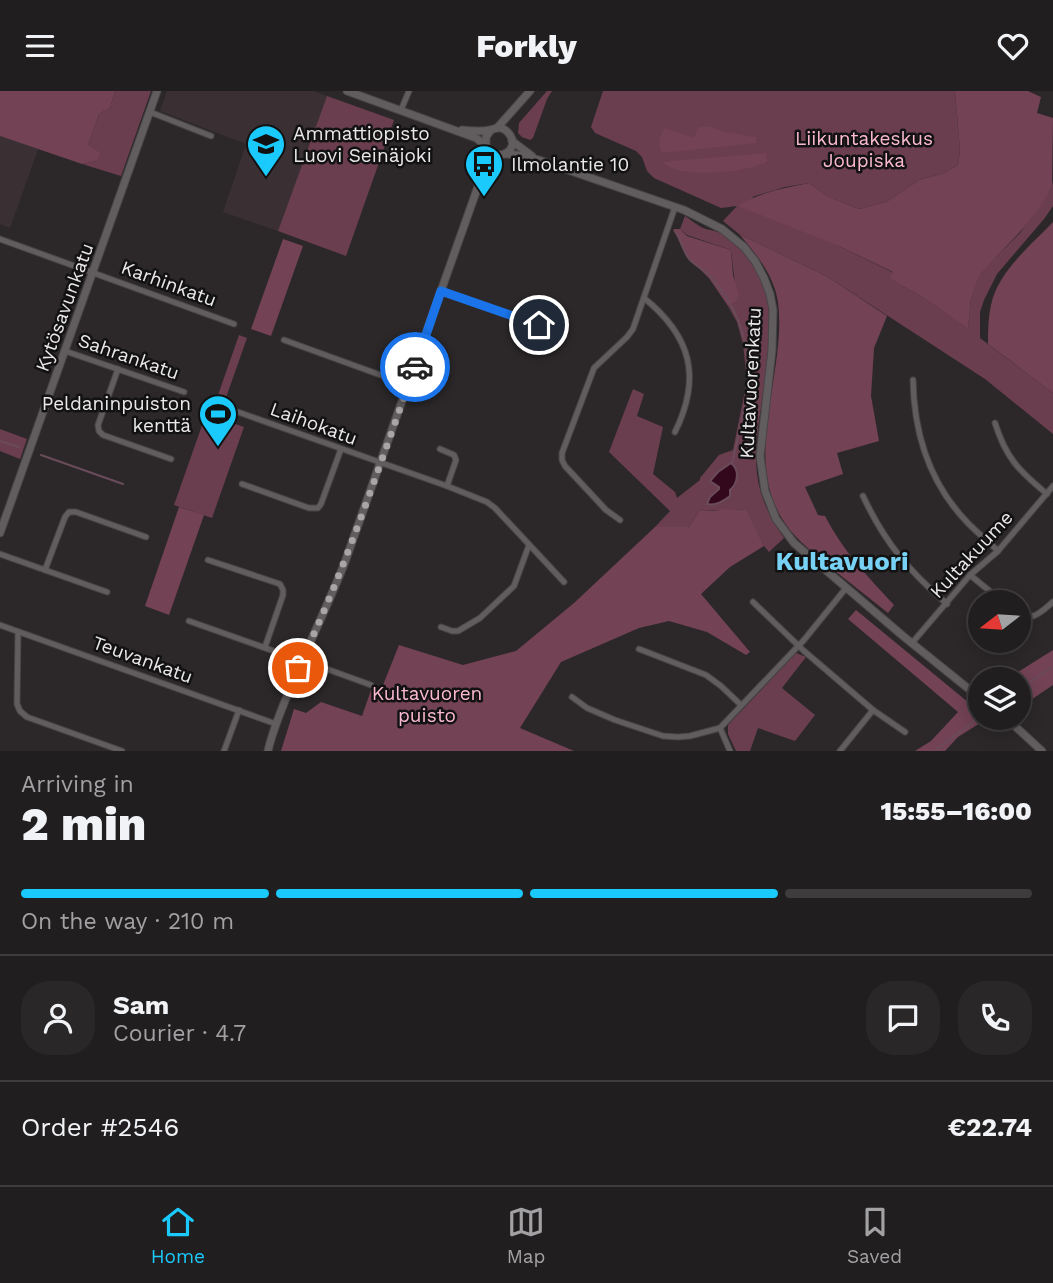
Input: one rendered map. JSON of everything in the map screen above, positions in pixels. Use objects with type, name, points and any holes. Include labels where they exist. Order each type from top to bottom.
[{"type":"street","name":"Kytösavunkatu","points":[[0,533],[157,91]]},
{"type":"street","points":[[347,91],[476,138],[492,154],[503,155]]},
{"type":"street","points":[[401,110],[408,91]]},
{"type":"street","points":[[268,751],[302,660],[341,572],[408,385],[481,178],[486,137],[501,125],[530,91]]},
{"type":"street","points":[[481,178],[491,164],[511,149],[515,107]]},
{"type":"street","points":[[150,112],[211,136]]},
{"type":"street","points":[[451,129],[505,130],[511,138]]},
{"type":"street","name":"Kultavuorenkatu","points":[[511,138],[521,149],[539,160]]},
{"type":"street","name":"Kultavuorenkatu","points":[[503,155],[519,155],[539,160],[675,207],[713,224],[744,247],[764,278],[770,294],[774,325],[760,456],[765,492],[776,519],[794,544],[968,688]]},
{"type":"street","points":[[620,520],[606,510],[565,466],[562,453],[594,368],[633,329],[675,207]]},
{"type":"street","name":"Karhinkatu","points":[[0,239],[234,324]]},
{"type":"street","points":[[441,291],[539,325]]},
{"type":"street","points":[[644,298],[670,322],[681,342],[689,366],[689,396],[675,432]]},
{"type":"street","points":[[284,340],[408,385]]},
{"type":"street","name":"Sahrankatu","points":[[65,351],[184,392]]},
{"type":"street","points":[[118,369],[98,425],[99,431],[103,435],[171,459]]},
{"type":"street","points":[[914,380],[917,427],[935,478],[965,520],[998,551]]},
{"type":"street","name":"Laihokatu","points":[[238,412],[487,502],[564,582]]},
{"type":"street","points":[[995,423],[1009,456],[1027,478],[1046,494]]},
{"type":"street","points":[[242,484],[309,508],[318,508],[341,449]]},
{"type":"street","points":[[440,449],[454,455],[456,460],[447,486]]},
{"type":"street","name":"Kultakuume","points":[[912,643],[970,575],[998,551],[1053,487]]},
{"type":"street","points":[[863,496],[897,555],[947,604]]},
{"type":"street","points":[[45,570],[69,512],[76,512],[146,537]]},
{"type":"street","points":[[441,627],[457,631],[480,618],[514,586],[529,545]]},
{"type":"street","points":[[0,554],[107,592]]},
{"type":"street","points":[[208,559],[280,584],[283,595],[265,647]]},
{"type":"street","points":[[970,575],[988,590]]},
{"type":"street","points":[[572,697],[587,708],[615,720],[663,736],[690,736],[720,728],[798,646],[846,588]]},
{"type":"street","points":[[753,602],[798,646],[873,710],[905,731]]},
{"type":"street","points":[[1031,618],[1053,602]]},
{"type":"street","points":[[189,621],[371,685]]},
{"type":"street","name":"Teuvankatu","points":[[0,625],[276,724]]},
{"type":"street","points":[[18,632],[20,711],[27,717],[122,751]]},
{"type":"street","points":[[639,649],[706,675],[741,705]]},
{"type":"street","points":[[224,751],[239,710]]},
{"type":"street","points":[[840,751],[873,710]]},
{"type":"street","points":[[720,728],[730,751]]},
{"type":"street","points":[[1019,730],[1042,751]]},
{"type":"shaded area","name":"Ammattiopisto Luovi Seinäjoki","points":[[167,91],[313,91],[327,96],[278,231],[223,212],[246,144],[160,111]]},
{"type":"shaded area","points":[[0,136],[38,149],[10,228],[0,224]]},
{"type":"shaded area","points":[[731,463],[736,469],[737,477],[730,496],[716,504],[707,504],[719,489],[710,481]]},
{"type":"green space","points":[[0,91],[115,91],[110,108],[99,114],[88,145],[100,153],[97,161],[82,164],[0,136]]},
{"type":"green space","points":[[115,91],[151,91],[121,176],[82,164],[97,161],[88,145],[99,114],[110,108]]},
{"type":"green space","points":[[547,91],[552,91],[533,138],[530,140],[522,137],[518,133],[519,123]]},
{"type":"green space","name":"Liikuntakeskus Joupiska","points":[[603,91],[955,91],[960,151],[958,165],[944,173],[919,180],[886,202],[859,209],[827,196],[809,183],[752,197],[839,246],[894,273],[891,278],[968,327],[971,299],[980,273],[1020,233],[1052,186],[1053,180],[1053,206],[997,274],[984,300],[980,312],[980,338],[1053,393],[1053,434],[985,379],[828,277],[739,234],[723,221],[737,206],[721,208],[654,178],[636,151],[595,133],[591,127]]},
{"type":"green space","points":[[955,91],[1028,91],[1041,97],[1037,113],[1053,118],[1052,186],[1039,209],[980,274],[971,299],[968,328],[890,278],[893,272],[839,246],[738,206],[764,194],[809,183],[827,196],[859,209],[886,202],[919,180],[944,173],[958,165],[960,151]]},
{"type":"green space","points":[[327,96],[394,120],[346,256],[278,231]]},
{"type":"green space","points":[[699,127],[756,137],[756,143],[662,153],[660,140],[665,128],[694,138]]},
{"type":"green space","points":[[766,153],[767,162],[723,172],[687,172],[662,162]]},
{"type":"green space","points":[[685,216],[703,228],[724,234],[740,247],[758,270],[768,297],[771,326],[757,446],[757,474],[766,507],[784,538],[769,552],[745,510],[699,511],[689,527],[655,527],[670,511],[609,452],[633,389],[644,394],[637,416],[663,427],[653,474],[675,492],[677,498],[700,480],[719,455],[733,450],[747,381],[743,344],[737,322],[728,306],[735,303],[731,250],[687,235],[680,229]]},
{"type":"green space","points":[[1053,222],[1053,393],[988,344],[988,324],[1000,281],[1016,260]]},
{"type":"green space","points":[[680,229],[687,236],[731,250],[733,275],[739,296],[735,303],[728,306],[709,278],[686,256],[673,230]]},
{"type":"green space","points":[[739,234],[828,277],[887,316],[874,348],[871,396],[879,441],[837,453],[843,474],[805,487],[818,515],[825,516],[865,574],[894,605],[888,613],[796,536],[785,524],[770,492],[766,439],[777,356],[778,302],[768,274]]},
{"type":"green space","points":[[283,239],[303,246],[271,336],[251,329]]},
{"type":"green space","points":[[239,335],[247,338],[222,409],[230,412],[227,421],[244,427],[212,518],[174,505],[212,397],[217,398]]},
{"type":"green space","points":[[0,429],[27,439],[20,459],[0,451]]},
{"type":"green space","points":[[179,507],[204,515],[169,615],[145,606]]},
{"type":"green space","name":"Kultavuoren puisto","points":[[746,510],[764,546],[730,567],[701,594],[750,652],[746,655],[707,632],[669,621],[639,628],[561,662],[520,728],[574,751],[281,751],[294,709],[306,713],[321,702],[362,716],[371,690],[383,685],[399,645],[463,665],[516,651],[574,603],[655,527],[689,527],[699,511]]},
{"type":"green space","points":[[856,610],[968,702],[969,730],[945,751],[915,751],[931,741],[958,712],[848,619]]},
{"type":"green space","points":[[1053,650],[1053,685],[1031,700],[1031,667],[1026,667]]},
{"type":"green space","points":[[796,653],[806,657],[782,688],[815,715],[795,741],[758,728],[750,751],[736,751],[728,734],[728,725]]},
{"type":"waterway","points":[[675,231],[690,260],[707,273],[724,294],[744,336],[748,377],[732,464]]},
{"type":"waterway","points":[[0,441],[19,447]]},
{"type":"waterway","points":[[41,455],[123,484]]},
{"type":"waterway","points":[[1031,681],[1051,668]]},
{"type":"waterway","points":[[936,750],[968,726]]},
{"type":"way so far","points":[[298,668],[345,562],[415,367]]},
{"type":"place","name":"Ammattiopisto Luovi Seinäjoki","points":[[266,178]]},
{"type":"place","name":"Ilmolantie 10","points":[[484,198]]},
{"type":"place","name":"Peldaninpuiston kenttä","points":[[218,448]]},
{"type":"district","name":"Kultavuori","points":[[842,561]]},
{"type":"route","points":[[415,367],[441,291],[539,325]]}]
